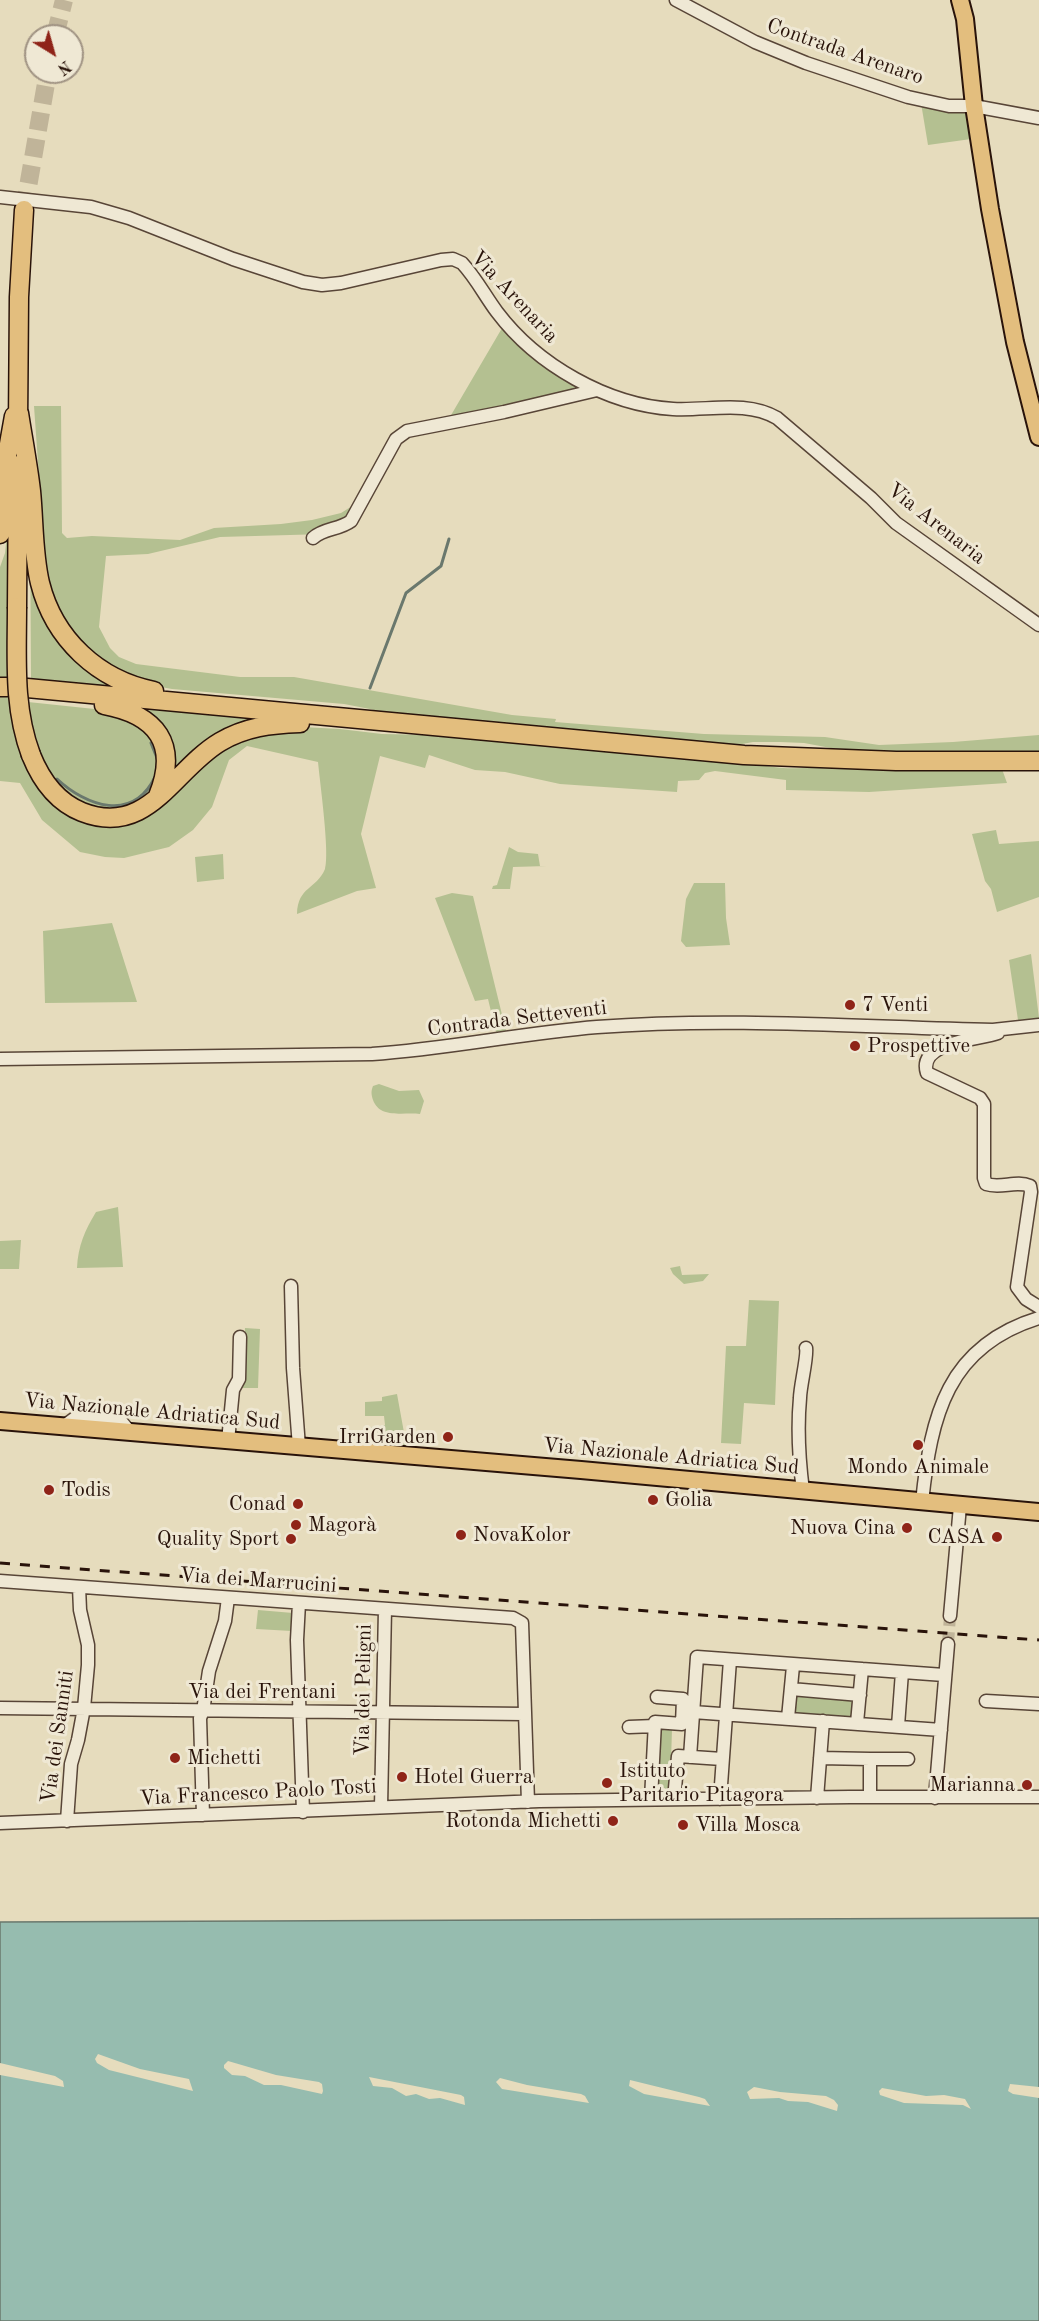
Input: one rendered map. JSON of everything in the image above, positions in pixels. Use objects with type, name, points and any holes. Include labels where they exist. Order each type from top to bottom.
[{"type":"highway","points":[[24,210],[19,297],[17,694],[21,722],[31,755],[42,778],[70,807],[87,814],[110,818],[129,815],[145,808],[209,748],[244,730],[270,724],[361,720]]},
{"type":"highway","points":[[0,534],[6,461],[19,391]]},
{"type":"highway","points":[[18,413],[30,486],[40,580],[51,611],[63,633],[97,668],[125,683],[249,709]]},
{"type":"highway","points":[[157,797],[165,775],[166,754],[159,735],[145,721],[126,710],[115,707],[37,698],[27,690],[744,755],[886,761],[1039,761]]},
{"type":"main road","points":[[960,0],[965,19],[974,106],[990,209],[1015,342],[1039,437]]},
{"type":"main road","name":"Via Nazionale Adriatica Sud","points":[[0,1421],[1039,1512]]},
{"type":"street","name":"Contrada Arenaro","points":[[676,0],[754,42],[806,63],[908,97],[949,106],[974,106],[1039,118]]},
{"type":"street","name":"Via Arenaria","points":[[0,197],[91,207],[129,218],[233,259],[303,282],[322,285],[453,259],[462,263],[470,272],[497,313],[531,348],[581,383],[633,401],[672,409],[749,408],[764,410],[777,418],[871,498],[896,523],[1039,625]]},
{"type":"street","points":[[313,538],[319,532],[342,527],[351,521],[396,439],[407,431],[504,412],[597,390]]},
{"type":"street","name":"Contrada Setteventi","points":[[0,1059],[372,1054],[599,1027],[698,1023],[1008,1028],[1039,1025]]},
{"type":"street","points":[[1008,1028],[986,1038],[948,1044],[936,1051],[928,1060],[925,1068],[927,1073],[980,1098],[984,1104],[984,1178],[986,1184],[995,1187],[1024,1183],[1030,1186],[1017,1287],[1026,1299],[1039,1306]]},
{"type":"street","name":"Via Nazionale Adriatica Sud","points":[[291,1286],[293,1368],[300,1448]]},
{"type":"street","points":[[922,1502],[938,1409],[950,1385],[959,1371],[978,1351],[996,1337],[1015,1326],[1039,1318]]},
{"type":"street","points":[[228,1441],[233,1390],[239,1379],[240,1337]]},
{"type":"street","points":[[803,1491],[798,1449],[800,1399],[804,1361],[808,1352],[806,1348]]},
{"type":"street","points":[[950,1616],[960,1506]]},
{"type":"street","name":"Via dei Marrucini","points":[[0,1581],[513,1618],[522,1623],[524,1714]]},
{"type":"street","name":"Via dei Sanniti","points":[[67,1821],[70,1764],[78,1740],[84,1708],[88,1665],[88,1645],[80,1610],[79,1587]]},
{"type":"street","points":[[203,1815],[200,1718],[209,1671],[225,1621],[228,1598]]},
{"type":"street","points":[[299,1603],[297,1640],[303,1812]]},
{"type":"street","name":"Via dei Peligni","points":[[381,1807],[385,1609]]},
{"type":"street","points":[[935,1798],[948,1644]]},
{"type":"street","points":[[690,1757],[697,1657],[793,1666],[944,1675]]},
{"type":"street","points":[[720,1799],[730,1660]]},
{"type":"street","points":[[788,1718],[793,1666]]},
{"type":"street","points":[[857,1723],[862,1669]]},
{"type":"street","points":[[898,1726],[902,1672]]},
{"type":"street","points":[[791,1689],[860,1695]]},
{"type":"street","points":[[651,1799],[655,1722],[682,1724],[683,1699],[657,1697]]},
{"type":"street","points":[[986,1701],[1039,1704]]},
{"type":"street","name":"Via dei Frentani","points":[[0,1708],[524,1714]]},
{"type":"street","points":[[693,1712],[941,1730]]},
{"type":"street","points":[[524,1714],[524,1802]]},
{"type":"street","points":[[817,1798],[823,1721]]},
{"type":"street","points":[[629,1727],[655,1726]]},
{"type":"street","points":[[674,1799],[677,1757],[722,1758]]},
{"type":"street","points":[[820,1758],[908,1759]]},
{"type":"street","points":[[870,1759],[870,1797]]},
{"type":"street","name":"Via Francesco Paolo Tosti","points":[[0,1823],[524,1802],[870,1797],[1039,1798]]},
{"type":"green space","points":[[921,103],[967,110],[971,139],[928,145]]},
{"type":"green space","points":[[505,323],[589,389],[447,422]]},
{"type":"green space","points":[[34,406],[61,406],[62,533],[67,538],[92,536],[180,540],[214,528],[312,520],[341,513],[357,503],[346,522],[325,534],[220,537],[148,554],[106,556],[99,627],[110,648],[119,657],[136,664],[240,677],[294,677],[512,715],[556,719],[555,722],[704,734],[825,737],[879,745],[1039,735],[1039,754],[847,751],[804,743],[780,742],[753,742],[726,747],[394,716],[344,704],[172,689],[144,684],[103,664],[70,631],[58,608],[45,561]]},
{"type":"green space","points":[[10,507],[9,680],[0,679],[0,567],[5,553]]},
{"type":"green space","points":[[30,513],[41,595],[124,691],[31,681]]},
{"type":"green space","points":[[0,697],[9,697],[12,720],[22,758],[77,818],[108,827],[126,825],[148,816],[211,752],[284,726],[382,734],[484,736],[734,759],[783,768],[807,768],[832,764],[1002,769],[1007,783],[869,792],[786,790],[786,780],[715,771],[705,773],[699,780],[678,781],[677,792],[560,784],[505,772],[475,770],[429,755],[425,768],[380,756],[361,834],[376,888],[357,891],[297,914],[298,905],[304,893],[317,881],[325,869],[326,834],[318,762],[247,746],[229,760],[212,807],[193,830],[169,847],[124,858],[80,852],[42,820],[20,783],[0,781]]},
{"type":"green space","points":[[28,702],[104,710],[142,725],[161,754],[153,790],[142,801],[112,811],[79,803],[53,780],[35,739]]},
{"type":"green space","points":[[136,705],[264,717],[175,777]]},
{"type":"green space","points":[[996,830],[999,844],[1039,841],[1039,897],[997,912],[991,889],[985,881],[972,834]]},
{"type":"green space","points":[[509,847],[518,852],[538,854],[540,866],[547,866],[513,867],[510,889],[492,889],[497,885]]},
{"type":"green space","points":[[223,854],[224,879],[197,882],[195,857]]},
{"type":"green space","points":[[694,883],[725,883],[726,918],[730,945],[686,947],[681,941],[686,899]]},
{"type":"green space","points":[[452,893],[473,896],[506,1031],[496,1032],[488,999],[475,1001],[435,898]]},
{"type":"green space","points":[[112,923],[137,1002],[45,1003],[43,931]]},
{"type":"green space","points":[[1031,954],[1039,1018],[1018,1020],[1009,960]]},
{"type":"green space","points":[[379,1084],[399,1091],[419,1090],[424,1101],[420,1114],[381,1110],[376,1106],[372,1094],[373,1086]]},
{"type":"green space","points":[[118,1207],[123,1267],[77,1268],[83,1238],[96,1212]]},
{"type":"green space","points":[[21,1240],[19,1269],[0,1269],[0,1241]]},
{"type":"green space","points":[[680,1266],[682,1275],[709,1274],[703,1281],[684,1284],[670,1268]]},
{"type":"green space","points":[[749,1300],[779,1301],[775,1405],[744,1403],[741,1444],[721,1443],[726,1346],[746,1346]]},
{"type":"green space","points":[[245,1328],[260,1329],[258,1388],[242,1388]]},
{"type":"green space","points":[[397,1394],[407,1449],[375,1445],[371,1427],[385,1425],[384,1416],[365,1416],[365,1402],[382,1401],[382,1397]]},
{"type":"green space","points":[[258,1610],[293,1613],[292,1631],[256,1629]]},
{"type":"green space","points":[[796,1693],[858,1697],[857,1718],[795,1713]]},
{"type":"green space","points":[[658,1729],[672,1729],[670,1793],[656,1794]]},
{"type":"water","points":[[1039,1918],[1039,2321],[0,2321],[0,1922]]},
{"type":"pier","points":[[98,2054],[140,2069],[189,2079],[193,2091],[109,2070],[97,2063],[95,2059]]},
{"type":"pier","points":[[228,2061],[276,2075],[319,2082],[322,2084],[322,2094],[281,2085],[264,2085],[245,2076],[232,2075],[224,2068]]},
{"type":"pier","points":[[0,2063],[55,2076],[63,2081],[64,2087],[0,2075]]},
{"type":"pier","points":[[369,2077],[461,2095],[464,2097],[465,2105],[440,2098],[429,2099],[416,2094],[406,2096],[392,2088],[373,2086]]},
{"type":"pier","points":[[500,2078],[581,2094],[589,2103],[502,2089],[496,2082]]},
{"type":"pier","points":[[630,2080],[699,2097],[705,2099],[710,2106],[644,2094],[629,2086]]},
{"type":"pier","points":[[1010,2084],[1039,2087],[1039,2098],[1013,2094],[1008,2091]]},
{"type":"pier","points":[[754,2087],[826,2096],[838,2105],[837,2111],[808,2102],[779,2098],[750,2099],[747,2092]]},
{"type":"pier","points":[[882,2088],[926,2096],[944,2095],[965,2099],[971,2109],[963,2105],[904,2103],[880,2095],[879,2091]]},
{"type":"waterway","points":[[370,688],[406,593],[441,566],[449,539]]},
{"type":"waterway","points":[[151,743],[157,758]]},
{"type":"waterway","points":[[57,779],[81,797],[109,805],[122,805],[134,801],[146,791],[155,777]]},
{"type":"tunnel","points":[[58,24],[64,0]]},
{"type":"tunnel","points":[[24,210],[46,84]]},
{"type":"tunnel","points":[[948,1644],[950,1616]]},
{"type":"railway","points":[[0,1563],[1039,1640]]},
{"type":"place","name":"7 Venti","points":[[850,1005]]},
{"type":"place","name":"Prospettive","points":[[855,1046]]},
{"type":"place","name":"IrriGarden","points":[[448,1437]]},
{"type":"place","name":"Mondo Animale","points":[[918,1445]]},
{"type":"place","name":"Todis","points":[[49,1490]]},
{"type":"place","name":"Golia","points":[[653,1500]]},
{"type":"place","name":"Conad","points":[[298,1504]]},
{"type":"place","name":"Magorà","points":[[296,1525]]},
{"type":"place","name":"Nuova Cina","points":[[907,1528]]},
{"type":"place","name":"NovaKolor","points":[[461,1535]]},
{"type":"place","name":"CASA","points":[[997,1537]]},
{"type":"place","name":"Quality Sport","points":[[291,1539]]},
{"type":"place","name":"Michetti","points":[[175,1758]]},
{"type":"place","name":"Hotel Guerra","points":[[402,1777]]},
{"type":"place","name":"Istituto Paritario Pitagora","points":[[607,1783]]},
{"type":"place","name":"Marianna","points":[[1027,1785]]},
{"type":"place","name":"Rotonda Michetti","points":[[613,1821]]},
{"type":"place","name":"Villa Mosca","points":[[683,1825]]}]
